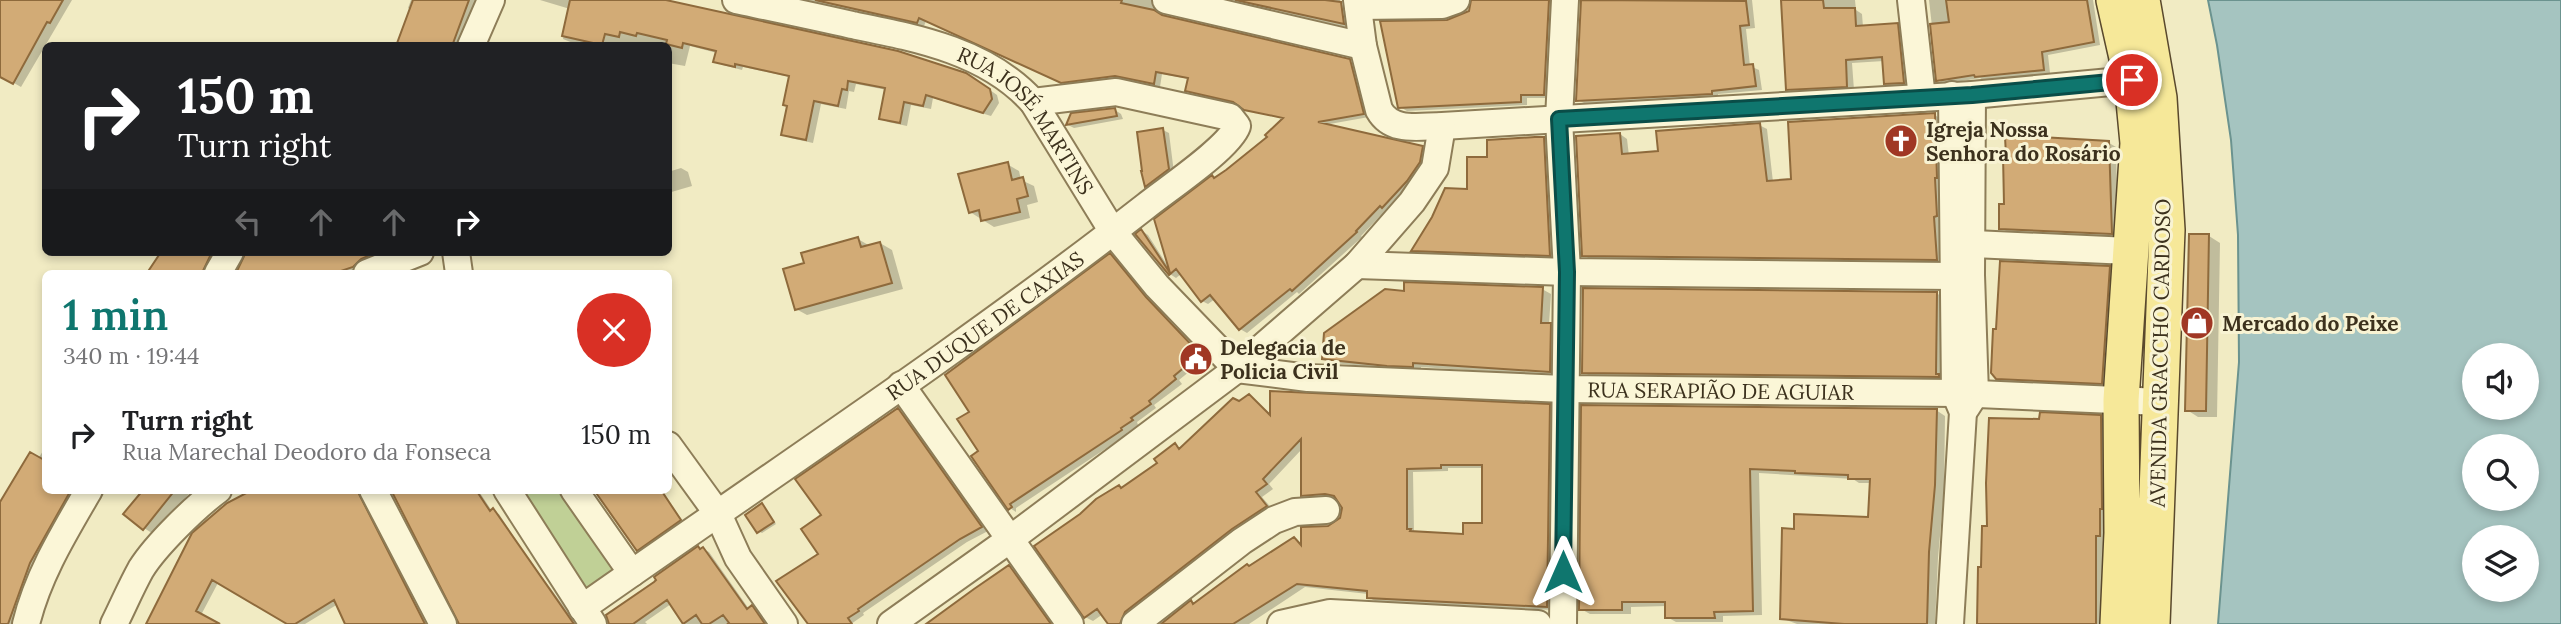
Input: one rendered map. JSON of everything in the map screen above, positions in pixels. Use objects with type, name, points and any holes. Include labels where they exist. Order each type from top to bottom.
[{"type":"main road","name":"AVENIDA GRACCHO CARDOSO","points":[[2114,0],[2132,80],[2138,143],[2121,400],[2122,533],[2118,624]]},
{"type":"main road","name":"AVENIDA GRACCHO CARDOSO","points":[[2142,0],[2159,98],[2167,230],[2152,624]]},
{"type":"main road","points":[[2129,293],[2166,294]]},
{"type":"street","points":[[473,42],[491,0]]},
{"type":"street","name":"RUA JOSÉ MARTINS","points":[[736,0],[918,39],[951,49],[1016,83],[1033,102],[1113,232],[1157,286],[1237,369]]},
{"type":"street","points":[[1166,0],[1209,5],[1363,46]]},
{"type":"street","points":[[1456,0],[1442,5],[1357,3],[1363,46],[1379,110],[1391,124],[1442,126],[1922,98],[2132,80]]},
{"type":"street","points":[[1563,624],[1567,272],[1559,119],[1565,0]]},
{"type":"street","points":[[1911,0],[1922,98]]},
{"type":"street","name":"RUA DUQUE DE CAXIAS","points":[[588,616],[632,573],[901,385],[1113,232],[1217,150],[1235,131],[1235,121],[1230,117],[1116,92],[1033,102]]},
{"type":"street","points":[[1951,624],[1973,244],[1962,95]]},
{"type":"street","points":[[1962,95],[1952,276],[1964,400]]},
{"type":"street","points":[[891,624],[1009,540],[1237,369],[1357,265],[1412,202],[1435,168],[1442,126]]},
{"type":"street","points":[[1973,244],[2130,251]]},
{"type":"street","points":[[375,270],[410,256]]},
{"type":"street","points":[[1357,265],[1567,272],[1952,276]]},
{"type":"street","name":"RUA SERAPIÃO DE AGUIAR","points":[[1237,369],[1308,378],[1564,389],[1964,400],[2161,402]]},
{"type":"street","points":[[901,385],[1070,624]]},
{"type":"street","points":[[672,451],[726,522],[763,587],[797,624]]},
{"type":"street","points":[[26,624],[37,586],[87,494]]},
{"type":"street","points":[[114,624],[143,567],[178,527],[214,494]]},
{"type":"street","points":[[375,494],[443,624]]},
{"type":"street","points":[[510,494],[588,616]]},
{"type":"street","points":[[577,494],[632,573]]},
{"type":"street","points":[[1135,624],[1242,541],[1274,520],[1295,512],[1326,510]]},
{"type":"street","points":[[718,514],[717,538],[734,579],[768,624]]},
{"type":"street","points":[[718,514],[738,558],[784,624]]},
{"type":"street","points":[[1281,624],[1330,613],[1538,624]]},
{"type":"green space","points":[[519,494],[561,494],[609,558],[612,570],[610,577],[593,590],[582,587]]},
{"type":"water","points":[[2208,0],[2561,0],[2561,624],[2218,624],[2239,362],[2238,235],[2231,140]]},
{"type":"building","points":[[0,0],[63,0],[50,23],[47,22],[13,84],[0,77]]},
{"type":"building","points":[[413,0],[469,0],[453,42],[397,42]]},
{"type":"building","points":[[570,0],[666,0],[898,51],[966,73],[990,89],[992,99],[983,113],[926,95],[923,106],[904,102],[900,123],[879,119],[885,88],[848,81],[847,90],[842,89],[838,106],[814,101],[806,140],[781,135],[789,76],[713,62],[716,51],[683,43],[682,48],[672,46],[672,42],[667,40],[637,33],[636,36],[620,32],[619,37],[605,34],[603,42],[562,36]]},
{"type":"building","points":[[815,0],[1122,0],[1121,3],[1154,10],[1162,15],[1350,59],[1364,114],[1318,122],[1423,146],[1420,162],[1407,181],[1357,232],[1292,291],[1290,289],[1239,330],[1210,295],[1201,302],[1176,269],[1169,275],[1135,234],[1141,229],[1170,273],[1154,219],[1212,175],[1214,178],[1226,170],[1267,137],[1265,135],[1283,118],[1244,110],[1233,102],[1185,91],[1188,78],[1156,72],[1154,84],[1115,76],[1061,83],[919,18],[917,23]]},
{"type":"building","points":[[1235,0],[1341,2],[1344,24]]},
{"type":"building","points":[[1471,0],[1549,0],[1544,95],[1521,95],[1521,102],[1398,108],[1380,21],[1447,20],[1469,11]]},
{"type":"building","points":[[1581,0],[1746,1],[1749,25],[1740,26],[1744,65],[1753,64],[1756,86],[1712,91],[1712,94],[1576,101]]},
{"type":"building","points":[[1781,0],[1823,0],[1824,8],[1855,8],[1856,26],[1898,23],[1904,83],[1884,84],[1882,57],[1846,60],[1847,87],[1786,90]]},
{"type":"building","points":[[1946,0],[2087,0],[2094,42],[2042,52],[2044,70],[1974,75],[1936,81],[1930,24],[1949,22]]},
{"type":"building","points":[[1115,108],[1117,116],[1066,125],[1071,113]]},
{"type":"building","points":[[1935,113],[1937,216],[1934,217],[1937,260],[1582,256],[1576,136],[1620,133],[1622,154],[1658,151],[1656,131],[1760,123],[1767,181],[1791,179],[1788,122]]},
{"type":"building","points":[[1163,128],[1169,169],[1145,187],[1137,132]]},
{"type":"building","points":[[2007,135],[2109,141],[2112,234],[1999,229],[1999,204],[2004,204],[2003,155],[2006,155]]},
{"type":"building","points":[[1544,137],[1550,256],[1411,251],[1432,217],[1445,188],[1467,189],[1467,157],[1487,157],[1487,140]]},
{"type":"building","points":[[1008,162],[1012,180],[1023,177],[1028,196],[1017,199],[1020,212],[981,221],[979,210],[969,213],[958,174]]},
{"type":"building","name":"Mercado do Peixe","points":[[2189,234],[2209,234],[2206,411],[2185,411]]},
{"type":"building","points":[[858,237],[861,247],[880,242],[892,283],[795,310],[783,269],[804,263],[801,253]]},
{"type":"building","points":[[1110,253],[1146,297],[1200,354],[1174,376],[1176,379],[1149,401],[1151,404],[1131,418],[1133,420],[1121,428],[1122,430],[1010,504],[1012,507],[1008,510],[971,456],[978,451],[957,419],[969,412],[945,375]]},
{"type":"building","points":[[158,256],[210,256],[203,270],[149,270]]},
{"type":"building","points":[[244,256],[368,256],[344,270],[237,270]]},
{"type":"building","points":[[2000,261],[2110,266],[2102,384],[1996,379],[1991,373]]},
{"type":"building","points":[[1404,282],[1543,287],[1541,323],[1551,323],[1550,372],[1413,363],[1413,367],[1387,366],[1322,359],[1324,333],[1385,289],[1404,291]]},
{"type":"building","points":[[1583,288],[1937,292],[1936,374],[1939,374],[1939,377],[1582,373]]},
{"type":"building","points":[[1270,391],[1550,404],[1547,607],[1367,598],[1367,591],[1297,584],[1233,624],[1161,624],[1191,600],[1193,604],[1247,564],[1249,566],[1294,537],[1301,545],[1301,527],[1328,526],[1340,518],[1342,508],[1334,496],[1301,496],[1301,439],[1263,479],[1267,484],[1256,492],[1267,506],[1232,529],[1125,612],[1120,624],[1108,624],[1097,609],[1084,618],[1034,546],[1080,514],[1096,499],[1119,485],[1121,488],[1157,463],[1154,459],[1175,443],[1179,449],[1233,398],[1239,401],[1249,394],[1270,415]],"holes":[[[1441,465],[1482,465],[1482,523],[1463,523],[1463,534],[1407,529],[1407,469],[1441,468]]]},
{"type":"building","points":[[1581,405],[1937,409],[1927,624],[1844,624],[1780,619],[1782,528],[1794,529],[1794,514],[1868,517],[1870,479],[1848,479],[1848,475],[1750,469],[1753,611],[1714,612],[1715,618],[1665,618],[1665,602],[1622,602],[1622,610],[1579,610]]},
{"type":"building","points":[[898,408],[982,527],[960,539],[858,609],[859,611],[848,618],[852,624],[808,624],[776,581],[818,554],[801,529],[821,515],[795,479]]},
{"type":"building","points":[[2040,412],[2101,415],[2102,509],[2100,536],[2096,536],[2096,624],[1977,624],[1982,526],[1987,526],[1989,418],[2039,419]]},
{"type":"building","points":[[30,452],[42,459],[42,494],[69,494],[30,563],[8,624],[0,624],[0,502]]},
{"type":"building","points":[[140,494],[172,494],[143,530],[123,514]]},
{"type":"building","points":[[244,494],[359,494],[425,624],[345,624],[334,600],[295,624],[287,624],[212,580],[196,611],[220,624],[146,624],[192,533],[227,503]]},
{"type":"building","points":[[393,494],[479,494],[490,511],[493,508],[574,624],[459,624]]},
{"type":"building","points":[[597,494],[664,494],[681,520],[637,551]]},
{"type":"building","points":[[762,503],[774,522],[757,533],[745,515]]},
{"type":"building","points":[[698,546],[700,549],[703,547],[747,609],[752,605],[765,624],[727,624],[729,623],[723,615],[709,624],[702,624],[696,615],[683,624],[667,600],[633,624],[609,624],[606,615],[654,582],[654,577]]},
{"type":"building","points":[[1009,565],[1051,624],[926,624],[974,589]]},
{"type":"place","name":"Igreja Nossa Senhora do Rosário","points":[[1901,141]]},
{"type":"place","name":"Mercado do Peixe","points":[[2197,323]]},
{"type":"place","name":"Delegacia de Policia Civil","points":[[1196,359]]},
{"type":"route","points":[[1563,572],[1567,272],[1559,119],[1972,95],[2132,80]]}]
